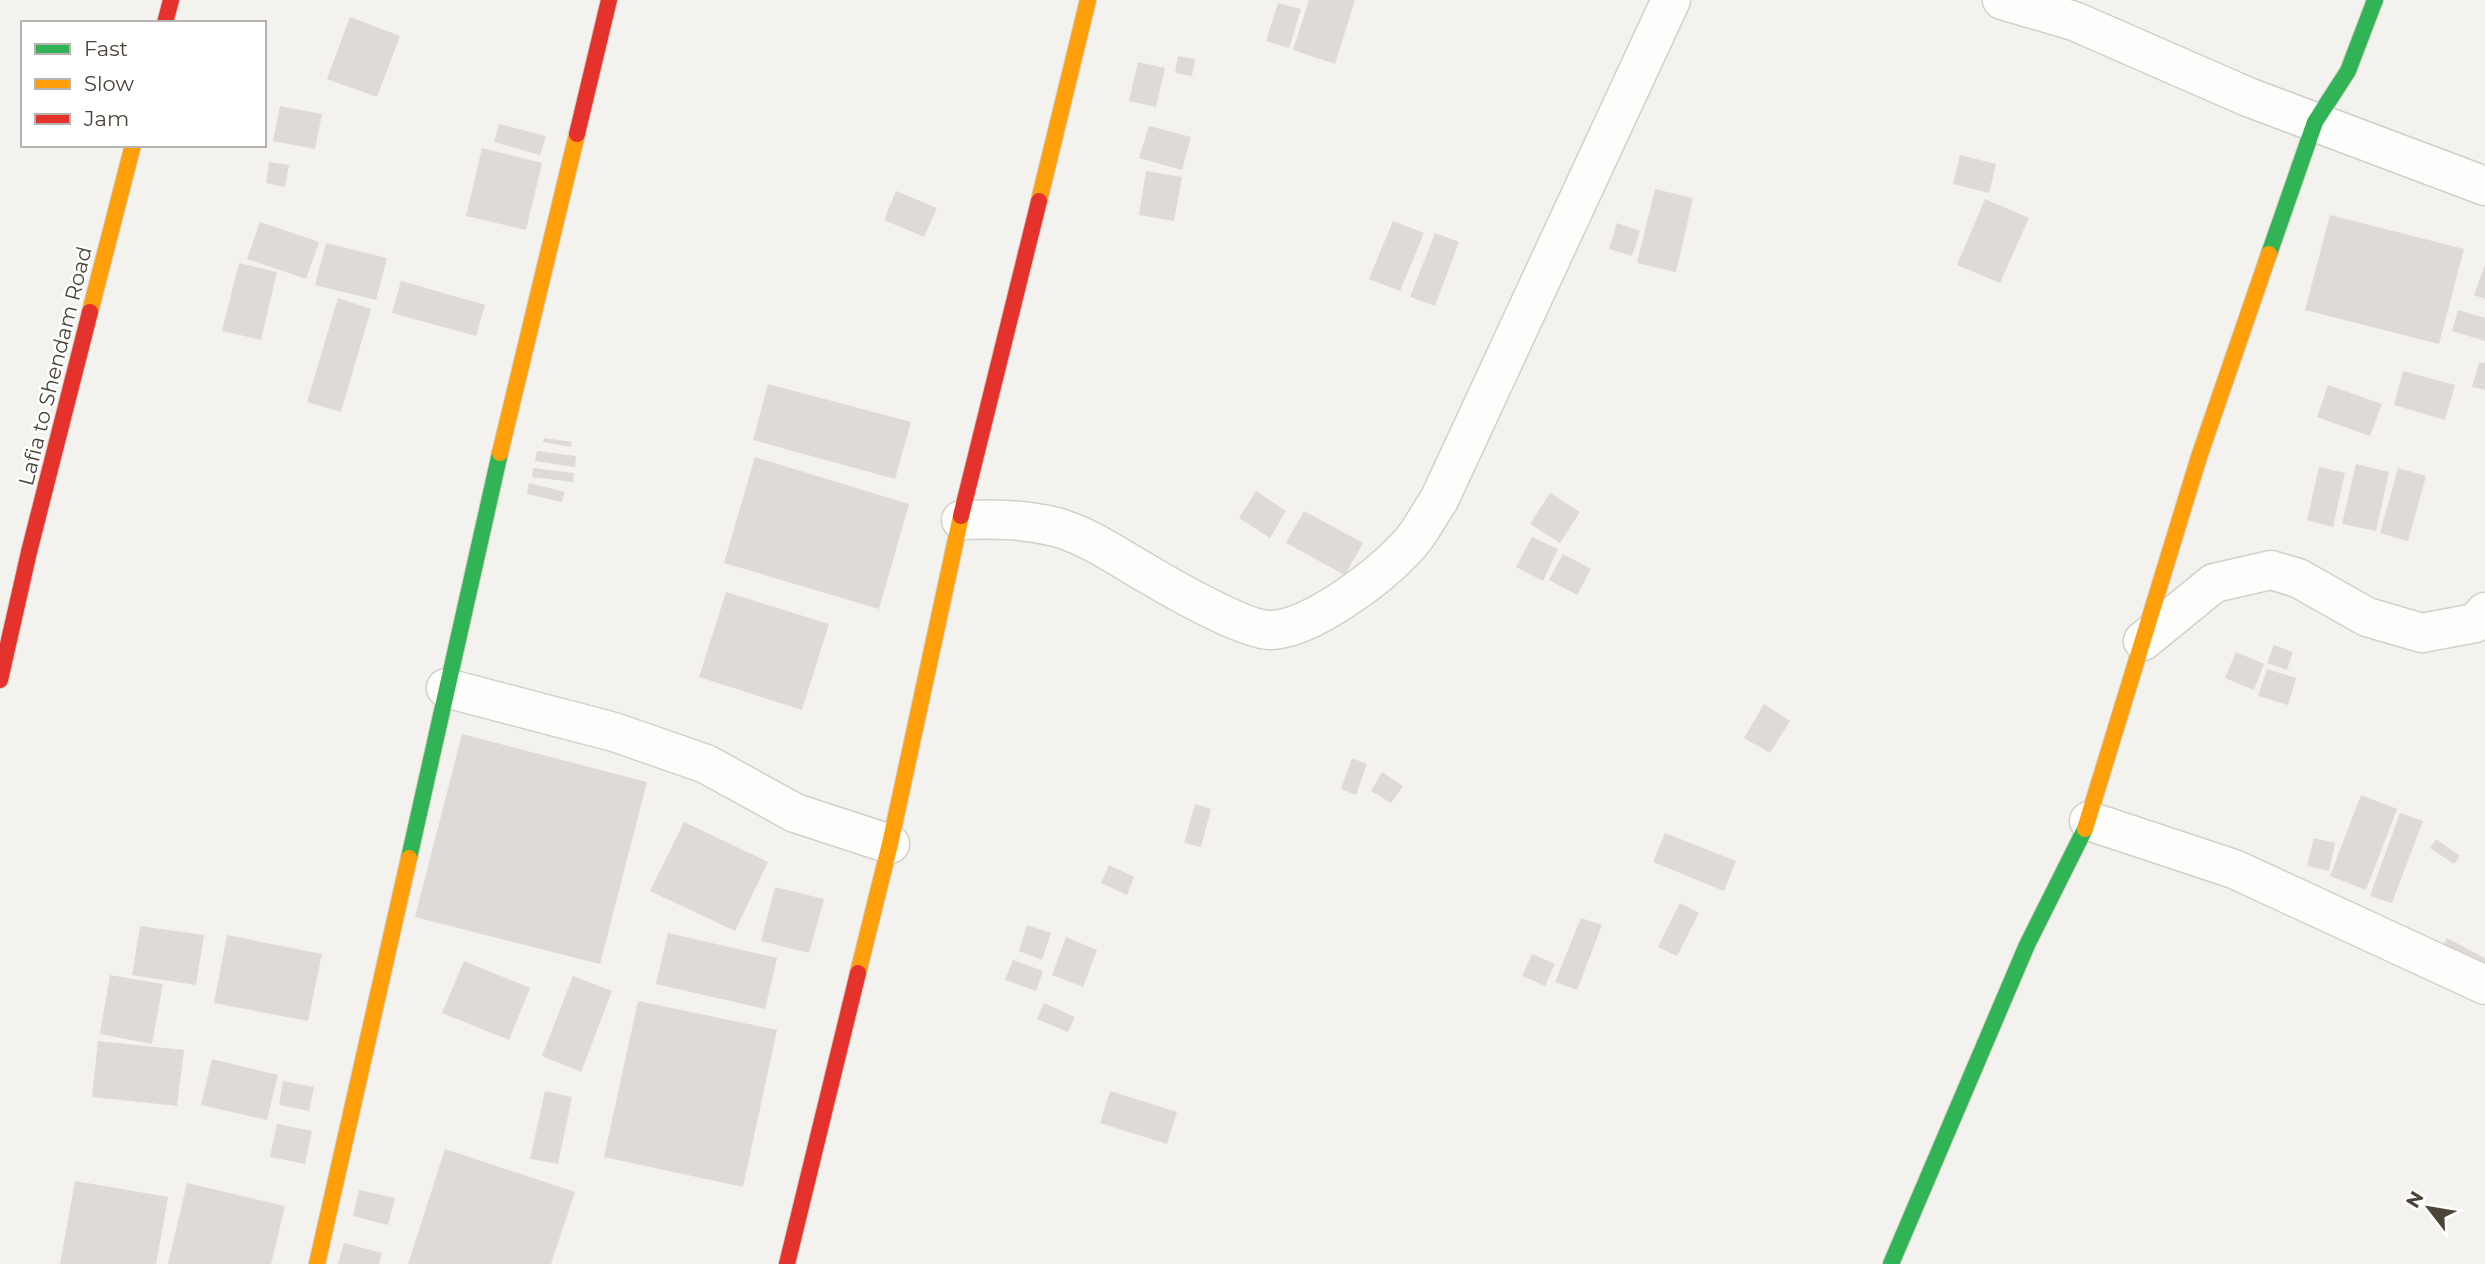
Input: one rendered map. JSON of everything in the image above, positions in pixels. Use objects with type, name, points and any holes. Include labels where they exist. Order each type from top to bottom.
[{"type":"street","points":[[166,21],[171,0]]},
{"type":"street","points":[[317,1264],[500,449],[609,0]]},
{"type":"street","points":[[788,1264],[890,844],[961,520],[1088,0]]},
{"type":"street","points":[[961,520],[1018,519],[1058,528],[1092,542],[1242,624],[1270,631],[1292,627],[1349,597],[1406,548],[1439,500],[1671,0]]},
{"type":"street","points":[[2002,0],[2074,21],[2248,97],[2485,186]]},
{"type":"street","points":[[1891,1264],[2027,945],[2089,821],[2199,457],[2315,122],[2348,71],[2375,0]]},
{"type":"street","name":"Lafia to Shendam Road","points":[[0,680],[29,552],[132,147]]},
{"type":"street","points":[[2143,642],[2214,583],[2271,570],[2298,578],[2367,617],[2422,633],[2474,623],[2485,612]]},
{"type":"street","points":[[446,688],[614,732],[706,764],[795,813],[890,844]]},
{"type":"street","points":[[2089,821],[2234,869],[2485,985]]},
{"type":"building","points":[[1309,0],[1355,0],[1335,64],[1293,50]]},
{"type":"building","points":[[1278,3],[1301,9],[1289,48],[1266,41]]},
{"type":"building","points":[[350,17],[400,36],[377,97],[327,79]]},
{"type":"building","points":[[1178,56],[1195,59],[1192,76],[1175,73]]},
{"type":"building","points":[[1138,62],[1165,68],[1156,107],[1129,101]]},
{"type":"building","points":[[280,106],[322,114],[315,149],[273,141]]},
{"type":"building","points":[[499,124],[546,136],[540,155],[494,142]]},
{"type":"building","points":[[1149,126],[1191,137],[1182,170],[1139,158]]},
{"type":"building","points":[[482,148],[542,163],[526,230],[466,216]]},
{"type":"building","points":[[1960,155],[1996,164],[1989,193],[1953,184]]},
{"type":"building","points":[[269,162],[289,165],[285,187],[266,183]]},
{"type":"building","points":[[1146,171],[1182,177],[1174,221],[1139,215]]},
{"type":"building","points":[[1655,189],[1693,198],[1676,272],[1637,263]]},
{"type":"building","points":[[896,191],[937,208],[924,237],[884,220]]},
{"type":"building","points":[[1985,199],[2029,218],[2000,283],[1957,265]]},
{"type":"building","points":[[2330,215],[2464,249],[2439,344],[2305,310]]},
{"type":"building","points":[[1393,221],[1424,233],[1400,291],[1369,279]]},
{"type":"building","points":[[260,222],[319,242],[306,279],[247,259]]},
{"type":"building","points":[[1617,223],[1640,231],[1632,256],[1609,249]]},
{"type":"building","points":[[1435,233],[1459,242],[1435,306],[1410,297]]},
{"type":"building","points":[[326,243],[387,258],[376,300],[315,285]]},
{"type":"building","points":[[239,263],[277,272],[261,340],[222,331]]},
{"type":"building","points":[[2485,265],[2485,299],[2474,295]]},
{"type":"building","points":[[401,281],[485,305],[476,336],[392,313]]},
{"type":"building","points":[[338,298],[371,309],[341,412],[307,402]]},
{"type":"building","points":[[2458,310],[2485,318],[2485,341],[2452,331]]},
{"type":"building","points":[[2479,362],[2485,363],[2485,390],[2472,387]]},
{"type":"building","points":[[2403,371],[2455,385],[2445,420],[2394,405]]},
{"type":"building","points":[[768,384],[911,422],[895,479],[753,440]]},
{"type":"building","points":[[2328,385],[2382,404],[2370,436],[2317,417]]},
{"type":"building","points":[[544,438],[572,442],[571,447],[543,442]]},
{"type":"building","points":[[537,451],[576,456],[575,467],[535,461]]},
{"type":"building","points":[[755,457],[909,504],[879,609],[724,563]]},
{"type":"building","points":[[2356,464],[2389,472],[2376,531],[2342,524]]},
{"type":"building","points":[[2319,467],[2345,473],[2333,527],[2307,520]]},
{"type":"building","points":[[533,468],[574,473],[573,482],[532,477]]},
{"type":"building","points":[[2398,468],[2426,476],[2408,541],[2380,533]]},
{"type":"building","points":[[529,483],[565,492],[562,502],[527,494]]},
{"type":"building","points":[[1256,491],[1286,511],[1270,538],[1239,518]]},
{"type":"building","points":[[1550,493],[1580,512],[1560,543],[1530,524]]},
{"type":"building","points":[[1304,511],[1363,543],[1345,575],[1286,543]]},
{"type":"building","points":[[1532,537],[1558,549],[1543,581],[1516,567]]},
{"type":"building","points":[[1563,554],[1591,569],[1577,595],[1549,580]]},
{"type":"building","points":[[726,592],[829,624],[802,710],[699,677]]},
{"type":"building","points":[[2274,645],[2293,652],[2287,670],[2267,663]]},
{"type":"building","points":[[2236,652],[2264,664],[2254,690],[2225,678]]},
{"type":"building","points":[[2267,669],[2296,678],[2288,705],[2258,696]]},
{"type":"building","points":[[1764,704],[1790,721],[1770,753],[1744,738]]},
{"type":"building","points":[[462,734],[647,782],[600,964],[415,917]]},
{"type":"building","points":[[1352,758],[1367,764],[1356,795],[1341,789]]},
{"type":"building","points":[[1382,772],[1403,786],[1391,803],[1371,791]]},
{"type":"building","points":[[2361,795],[2397,809],[2366,890],[2330,876]]},
{"type":"building","points":[[1195,804],[1211,809],[1201,847],[1184,843]]},
{"type":"building","points":[[2400,813],[2423,821],[2392,903],[2370,896]]},
{"type":"building","points":[[684,822],[768,862],[735,931],[650,891]]},
{"type":"building","points":[[1665,833],[1736,861],[1724,891],[1653,862]]},
{"type":"building","points":[[2314,838],[2335,843],[2329,871],[2307,866]]},
{"type":"building","points":[[2436,839],[2460,856],[2454,864],[2430,848]]},
{"type":"building","points":[[1109,865],[1134,877],[1127,895],[1101,883]]},
{"type":"building","points":[[775,887],[824,899],[809,953],[761,941]]},
{"type":"building","points":[[1680,903],[1699,913],[1677,956],[1658,947]]},
{"type":"building","points":[[1581,918],[1602,925],[1577,990],[1555,982]]},
{"type":"building","points":[[1027,925],[1051,933],[1042,960],[1019,951]]},
{"type":"building","points":[[140,926],[204,935],[196,985],[132,975]]},
{"type":"building","points":[[668,933],[777,958],[765,1009],[656,984]]},
{"type":"building","points":[[227,935],[322,954],[308,1021],[214,1003]]},
{"type":"building","points":[[1066,937],[1097,950],[1083,987],[1052,975]]},
{"type":"building","points":[[2447,938],[2485,958],[2485,976],[2439,953]]},
{"type":"building","points":[[1532,954],[1555,964],[1545,986],[1522,976]]},
{"type":"building","points":[[1013,960],[1043,971],[1036,991],[1005,980]]},
{"type":"building","points":[[464,961],[530,988],[509,1040],[442,1013]]},
{"type":"building","points":[[110,975],[163,984],[152,1044],[100,1034]]},
{"type":"building","points":[[573,976],[612,991],[581,1072],[542,1056]]},
{"type":"building","points":[[638,1001],[777,1030],[743,1187],[604,1157]]},
{"type":"building","points":[[1044,1003],[1075,1017],[1068,1032],[1037,1019]]},
{"type":"building","points":[[98,1041],[184,1050],[177,1106],[92,1097]]},
{"type":"building","points":[[212,1059],[278,1075],[267,1120],[201,1105]]},
{"type":"building","points":[[283,1081],[314,1087],[309,1111],[279,1105]]},
{"type":"building","points":[[545,1091],[572,1097],[558,1164],[530,1159]]},
{"type":"building","points":[[1110,1091],[1177,1112],[1167,1144],[1100,1123]]},
{"type":"building","points":[[277,1124],[312,1131],[305,1164],[270,1157]]},
{"type":"building","points":[[445,1149],[575,1192],[551,1264],[408,1264]]},
{"type":"building","points":[[75,1181],[168,1197],[156,1264],[60,1264]]},
{"type":"building","points":[[187,1183],[285,1206],[271,1264],[168,1264]]},
{"type":"building","points":[[359,1190],[395,1198],[388,1225],[353,1216]]},
{"type":"building","points":[[344,1243],[382,1253],[379,1264],[338,1264]]},
{"type":"traffic: fast","points":[[2269,254],[2315,122],[2348,71],[2375,0]]},
{"type":"traffic: fast","points":[[409,858],[500,453]]},
{"type":"traffic: fast","points":[[1891,1264],[2027,945],[2085,829]]},
{"type":"traffic: slow","points":[[1039,201],[1088,0]]},
{"type":"traffic: slow","points":[[500,453],[577,134]]},
{"type":"traffic: slow","points":[[90,312],[132,147]]},
{"type":"traffic: slow","points":[[2085,829],[2199,457],[2269,254]]},
{"type":"traffic: slow","points":[[858,973],[890,844],[961,516]]},
{"type":"traffic: slow","points":[[317,1264],[409,858]]},
{"type":"traffic: jam","points":[[166,21],[171,0]]},
{"type":"traffic: jam","points":[[577,134],[609,0]]},
{"type":"traffic: jam","points":[[961,516],[1039,201]]},
{"type":"traffic: jam","points":[[0,680],[29,552],[90,312]]},
{"type":"traffic: jam","points":[[787,1264],[858,973]]}]
